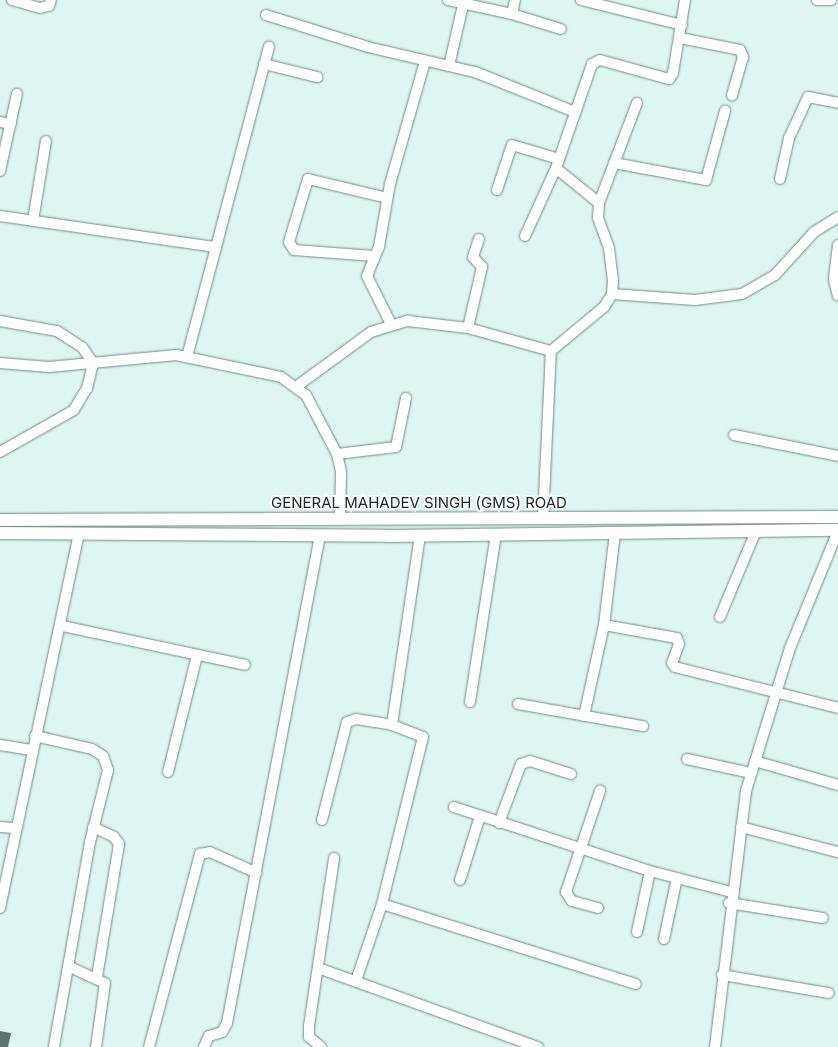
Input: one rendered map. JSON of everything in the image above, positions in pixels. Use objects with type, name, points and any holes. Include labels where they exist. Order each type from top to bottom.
[{"type":"street","points":[[12,0],[40,8],[49,6],[51,0]]},
{"type":"street","points":[[448,0],[463,5],[512,14],[561,29]]},
{"type":"street","points":[[512,14],[515,0]]},
{"type":"street","points":[[582,0],[682,25]]},
{"type":"street","points":[[525,236],[558,163],[575,112],[596,60],[669,79],[680,38],[685,0]]},
{"type":"street","points":[[817,0],[831,0]]},
{"type":"street","points":[[449,66],[463,5]]},
{"type":"street","points":[[266,15],[425,61],[449,66],[575,112]]},
{"type":"street","points":[[680,38],[740,50],[743,57],[732,95]]},
{"type":"street","points":[[187,357],[268,47]]},
{"type":"street","points":[[391,324],[369,284],[367,276],[382,238],[387,198],[425,61]]},
{"type":"street","points":[[264,64],[317,77]]},
{"type":"street","points":[[0,171],[5,123],[17,94]]},
{"type":"street","points":[[780,179],[789,138],[808,97],[838,103]]},
{"type":"street","points":[[543,519],[551,351],[593,318],[612,294],[612,264],[598,218],[599,203],[637,103]]},
{"type":"street","points":[[614,163],[706,180],[725,111]]},
{"type":"street","points":[[33,221],[46,141]]},
{"type":"street","points":[[497,190],[512,145],[558,163],[599,203]]},
{"type":"street","points":[[374,256],[294,250],[289,242],[308,180],[387,198]]},
{"type":"street","points":[[0,216],[216,247]]},
{"type":"street","points":[[612,294],[695,300],[742,294],[775,275],[814,232],[838,217]]},
{"type":"street","points":[[468,328],[482,267],[473,257],[479,239]]},
{"type":"street","points":[[838,245],[834,280],[838,296]]},
{"type":"street","points":[[0,321],[57,332],[82,346],[93,363],[87,388],[74,410],[0,452]]},
{"type":"street","points":[[297,386],[344,348],[391,324],[421,321],[468,328],[551,351]]},
{"type":"street","points":[[0,363],[49,367],[124,362],[156,355],[187,357],[266,373],[297,386],[306,395],[337,454],[341,472],[340,518]]},
{"type":"street","points":[[337,454],[396,447],[406,398]]},
{"type":"street","points":[[734,435],[838,456]]},
{"type":"street","name":"GENERAL MAHADEV SINGH (GMS) ROAD","points":[[0,520],[838,517]]},
{"type":"street","points":[[0,533],[420,536],[838,530],[775,694],[751,773],[730,903],[715,1047],[719,1047]]},
{"type":"street","points":[[720,617],[756,531]]},
{"type":"street","points":[[584,716],[604,625],[615,533]]},
{"type":"street","points":[[0,908],[35,736],[62,626],[79,534]]},
{"type":"street","points":[[470,702],[496,535]]},
{"type":"street","points":[[204,1047],[209,1036],[222,1032],[227,1023],[320,536]]},
{"type":"street","points":[[392,726],[420,536]]},
{"type":"street","points":[[604,625],[676,638],[679,644],[672,663],[675,667],[775,694],[838,708]]},
{"type":"street","points":[[62,626],[245,665]]},
{"type":"street","points":[[168,772],[197,656]]},
{"type":"street","points":[[518,704],[642,726]]},
{"type":"street","points":[[322,820],[347,722],[356,719],[420,733],[423,742],[382,904],[356,981]]},
{"type":"street","points":[[35,736],[92,749],[107,761],[108,770],[93,827],[70,967],[54,1047]]},
{"type":"street","points":[[0,745],[32,750]]},
{"type":"street","points":[[687,759],[751,773]]},
{"type":"street","points":[[499,823],[521,764],[530,761],[571,774]]},
{"type":"street","points":[[755,761],[838,785]]},
{"type":"street","points":[[598,908],[566,896],[600,791]]},
{"type":"street","points":[[454,807],[650,871],[732,892]]},
{"type":"street","points":[[460,880],[480,816]]},
{"type":"street","points":[[0,826],[16,828]]},
{"type":"street","points":[[93,827],[114,837],[119,844],[97,977]]},
{"type":"street","points":[[741,828],[838,852]]},
{"type":"street","points":[[149,1047],[200,854],[210,852],[257,873]]},
{"type":"street","points":[[321,1047],[309,1037],[334,858]]},
{"type":"street","points":[[637,932],[650,871]]},
{"type":"street","points":[[664,939],[677,878]]},
{"type":"street","points":[[730,903],[823,918]]},
{"type":"street","points":[[382,904],[636,984]]},
{"type":"street","points":[[70,967],[97,977],[107,989],[96,1047]]},
{"type":"street","points":[[318,968],[533,1046]]},
{"type":"street","points":[[722,975],[828,993]]},
{"type":"building","points":[[0,1031],[11,1033],[8,1047],[0,1047]]}]
